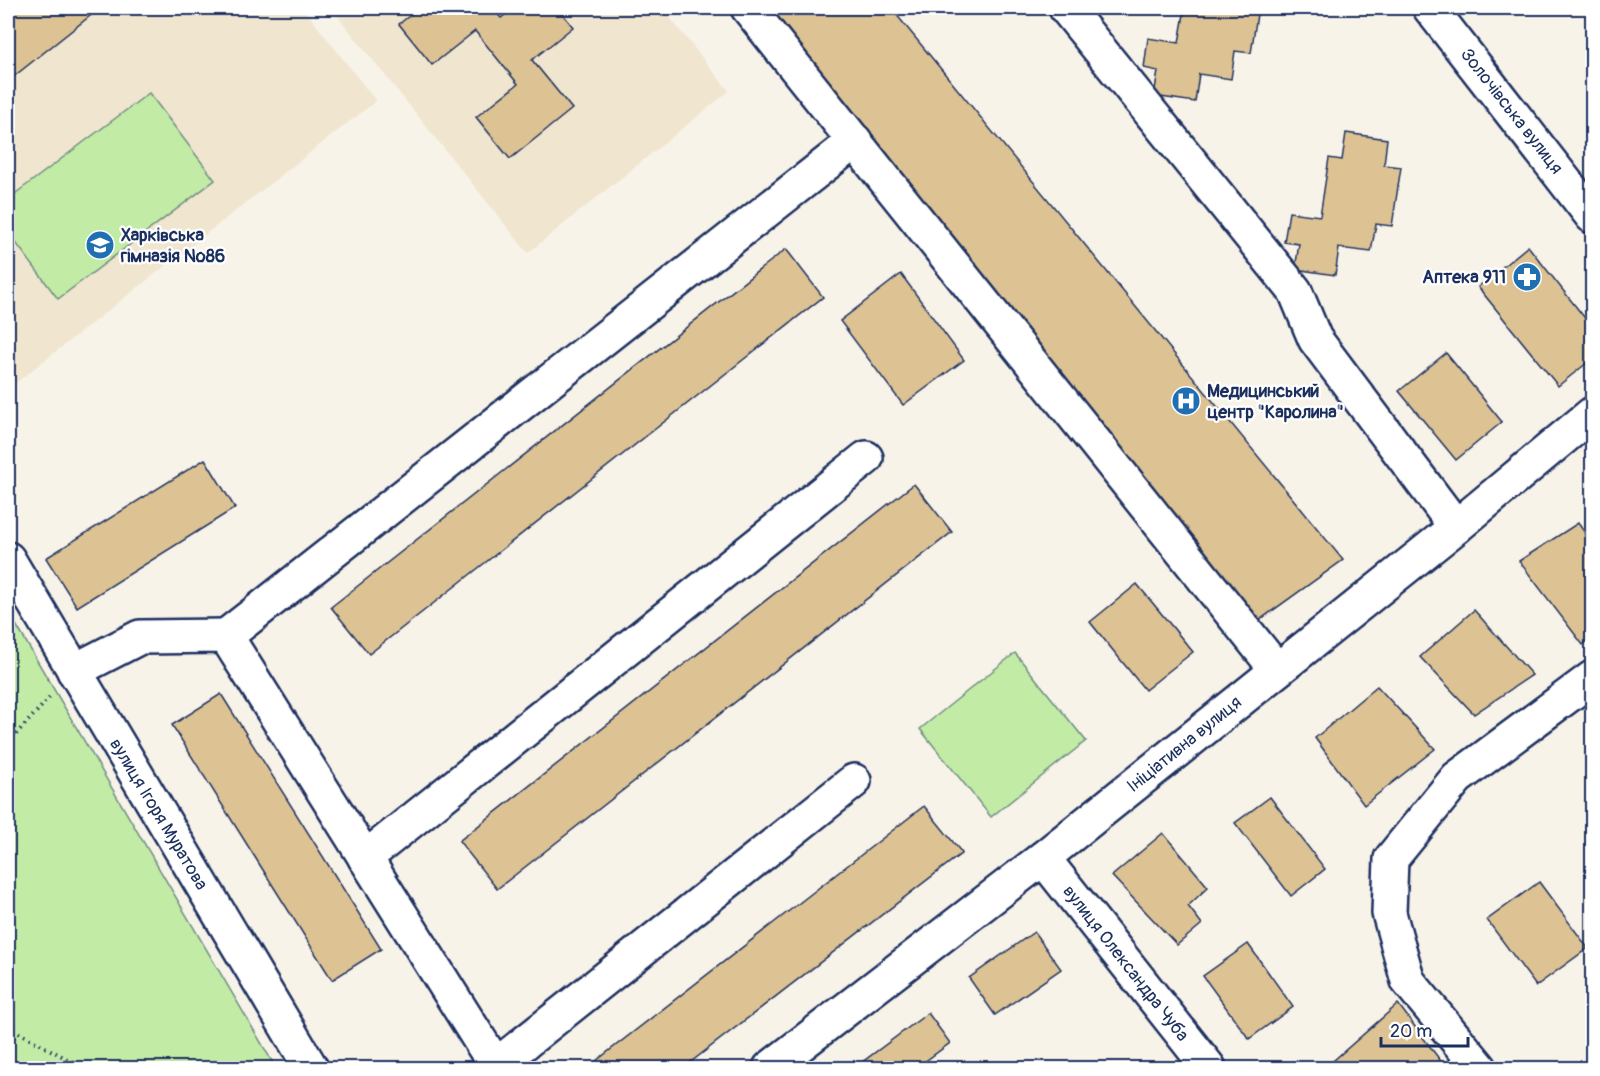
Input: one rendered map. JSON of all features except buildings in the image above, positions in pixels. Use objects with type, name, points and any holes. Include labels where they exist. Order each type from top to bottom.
[{"type":"street","points":[[748,8],[1277,670]]},
{"type":"street","points":[[1066,8],[1295,291],[1315,339],[1456,527]]},
{"type":"street","name":"Золочівська вулиця","points":[[1430,8],[1593,216]]},
{"type":"street","points":[[74,671],[140,637],[226,636],[855,141]]},
{"type":"street","name":"Ініціативна вулиця","points":[[770,1068],[1043,858],[1456,527],[1593,414]]},
{"type":"street","points":[[365,858],[866,458]]},
{"type":"street","name":"вулиця Ігоря Муратова","points":[[8,559],[311,1068]]},
{"type":"street","points":[[226,636],[495,1067],[854,781]]},
{"type":"street","points":[[1480,1068],[1408,981],[1389,913],[1391,859],[1457,778],[1593,678]]},
{"type":"street","name":"вулиця Олександра Чуба","points":[[1043,858],[1209,1068]]},
{"type":"path","points":[[8,743],[74,671]]},
{"type":"path","points":[[8,1028],[84,1068]]},
{"type":"shaded area","name":"Харківська гімназія №86","points":[[8,8],[303,8],[376,101],[8,389]]},
{"type":"shaded area","points":[[331,8],[662,8],[729,91],[528,253]]},
{"type":"green space","points":[[149,93],[215,180],[58,299],[8,232],[8,199]]},
{"type":"green space","points":[[8,611],[276,1068],[8,1068]]},
{"type":"green space","points":[[1015,653],[1086,741],[991,817],[920,729]]},
{"type":"place","name":"Харківська гімназія №86","points":[[100,245]]},
{"type":"place","name":"Аптека 911","points":[[1527,277]]},
{"type":"place","name":"Медицинський центр \"Каролина\"","points":[[1186,401]]}]
